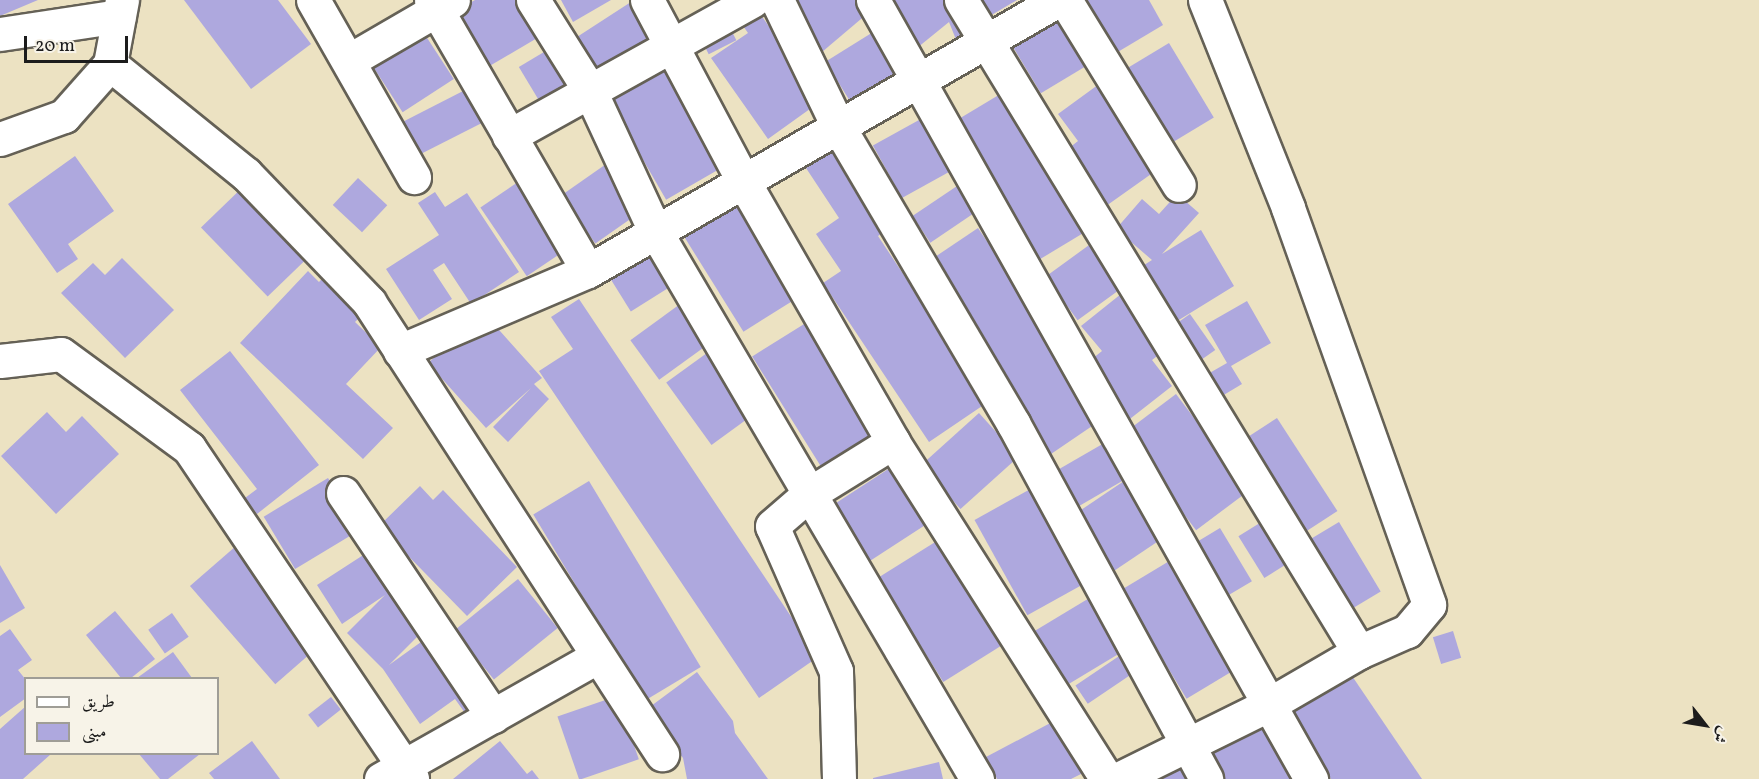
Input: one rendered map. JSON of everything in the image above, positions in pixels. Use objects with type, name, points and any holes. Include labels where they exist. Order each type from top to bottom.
[{"type":"street","points":[[313,0],[350,60],[414,177]]},
{"type":"street","points":[[533,0],[590,91],[654,229],[977,779]]},
{"type":"street","points":[[647,0],[742,180],[893,442],[1107,779]]},
{"type":"street","points":[[509,136],[753,0]]},
{"type":"street","points":[[777,0],[838,126],[1013,423],[1188,742],[1206,779]]},
{"type":"street","points":[[873,0],[922,79],[1311,779]]},
{"type":"street","points":[[960,0],[1359,652]]},
{"type":"street","points":[[400,351],[588,271],[654,229],[1058,0]]},
{"type":"street","points":[[1065,0],[1179,185]]},
{"type":"street","points":[[1118,779],[1188,742],[1268,705],[1359,652],[1407,631],[1429,605],[1288,208],[1205,0]]},
{"type":"street","points":[[350,60],[441,3],[509,136],[588,271]]},
{"type":"street","points":[[0,34],[120,8],[110,64],[64,116],[0,139]]},
{"type":"street","points":[[110,64],[246,174],[369,302],[662,754]]},
{"type":"street","points":[[0,361],[61,354],[189,448],[399,775],[493,716],[597,657]]},
{"type":"street","points":[[839,779],[836,671],[772,526],[809,494],[893,442]]},
{"type":"street","points":[[343,493],[493,716]]},
{"type":"building","points":[[0,0],[38,0],[0,16]]},
{"type":"building","points":[[184,0],[278,0],[311,44],[251,89]]},
{"type":"building","points":[[475,0],[525,0],[544,34],[481,71],[449,15]]},
{"type":"building","points":[[561,0],[611,0],[573,22]]},
{"type":"building","points":[[634,0],[661,41],[604,78],[577,37]]},
{"type":"building","points":[[780,0],[868,0],[874,8],[822,52]]},
{"type":"building","points":[[885,0],[953,0],[972,34],[957,42],[949,22],[917,48]]},
{"type":"building","points":[[971,0],[1017,0],[983,20]]},
{"type":"building","points":[[1072,0],[1149,0],[1163,25],[1106,59]]},
{"type":"building","points":[[1066,7],[1097,59],[1041,93],[1009,41]]},
{"type":"building","points":[[756,8],[821,101],[768,139],[711,58],[748,33],[739,20]]},
{"type":"building","points":[[725,18],[736,40],[709,54],[697,32]]},
{"type":"building","points":[[420,27],[454,79],[403,112],[369,60]]},
{"type":"building","points":[[878,29],[905,72],[852,105],[825,62]]},
{"type":"building","points":[[1169,43],[1214,118],[1162,148],[1118,74]]},
{"type":"building","points":[[554,46],[579,88],[544,109],[519,67]]},
{"type":"building","points":[[668,59],[728,164],[666,200],[606,95]]},
{"type":"building","points":[[1106,79],[1135,120],[1123,129],[1154,172],[1099,211],[1059,156],[1078,141],[1058,114]]},
{"type":"building","points":[[467,89],[484,122],[419,155],[402,122]]},
{"type":"building","points":[[1007,90],[1090,229],[1034,263],[950,124]]},
{"type":"building","points":[[928,115],[957,167],[902,198],[873,146]]},
{"type":"building","points":[[838,147],[891,227],[878,236],[988,402],[929,442],[823,283],[841,271],[816,234],[839,218],[806,168]]},
{"type":"building","points":[[75,156],[114,211],[68,244],[78,259],[57,273],[8,204]]},
{"type":"building","points":[[609,162],[643,210],[595,244],[561,195]]},
{"type":"building","points":[[358,178],[387,205],[362,232],[333,205]]},
{"type":"building","points":[[521,180],[567,249],[527,276],[480,207]]},
{"type":"building","points":[[963,182],[981,209],[930,243],[912,216]]},
{"type":"building","points":[[247,183],[314,252],[268,297],[201,227]]},
{"type":"building","points":[[735,186],[803,295],[743,332],[676,223]]},
{"type":"building","points":[[435,192],[445,207],[467,193],[519,272],[471,304],[444,263],[433,270],[452,299],[419,320],[386,269],[439,235],[418,203]]},
{"type":"building","points":[[1177,194],[1199,213],[1162,254],[1201,230],[1234,286],[1174,323],[1141,267],[1152,260],[1116,229],[1142,199],[1159,214]]},
{"type":"building","points":[[978,228],[1071,365],[1098,422],[1051,454],[923,265]]},
{"type":"building","points":[[648,237],[677,283],[631,311],[602,266]]},
{"type":"building","points":[[1096,240],[1128,284],[1078,320],[1046,276]]},
{"type":"building","points":[[122,258],[174,310],[125,358],[61,293],[93,263],[105,275]]},
{"type":"building","points":[[331,269],[371,306],[355,322],[381,347],[346,384],[393,428],[363,459],[240,343],[308,271],[319,282]]},
{"type":"building","points":[[1121,294],[1165,350],[1152,360],[1172,386],[1126,422],[1082,367],[1102,351],[1081,326]]},
{"type":"building","points":[[579,299],[818,657],[759,698],[539,371],[573,349],[551,317]]},
{"type":"building","points":[[687,299],[716,339],[659,380],[630,340]]},
{"type":"building","points":[[1247,301],[1271,343],[1231,366],[1242,384],[1212,402],[1199,379],[1227,363],[1205,325]]},
{"type":"building","points":[[484,313],[542,378],[534,384],[549,399],[508,442],[493,427],[531,388],[486,428],[428,363]]},
{"type":"building","points":[[1190,314],[1215,350],[1193,366],[1168,329]]},
{"type":"building","points":[[809,321],[882,438],[825,474],[752,357]]},
{"type":"building","points":[[718,345],[763,407],[711,445],[666,383]]},
{"type":"building","points":[[230,351],[319,465],[257,514],[245,498],[257,489],[180,390]]},
{"type":"building","points":[[1176,394],[1249,491],[1196,530],[1123,434]]},
{"type":"building","points":[[47,412],[66,432],[82,416],[119,454],[56,514],[1,456]]},
{"type":"building","points":[[979,413],[1018,457],[961,509],[921,465]]},
{"type":"building","points":[[1277,418],[1337,511],[1291,541],[1231,448]]},
{"type":"building","points":[[1106,442],[1127,478],[1071,511],[1050,474]]},
{"type":"building","points":[[893,466],[929,522],[864,565],[828,508]]},
{"type":"building","points":[[328,478],[359,530],[295,569],[264,517]]},
{"type":"building","points":[[589,481],[701,667],[645,700],[533,514]]},
{"type":"building","points":[[1124,481],[1163,538],[1108,575],[1069,518]]},
{"type":"building","points":[[420,486],[433,500],[443,490],[517,567],[467,616],[379,526]]},
{"type":"building","points":[[1034,487],[1087,582],[1027,615],[975,520]]},
{"type":"building","points":[[1263,521],[1289,563],[1264,578],[1238,536]]},
{"type":"building","points":[[1339,522],[1381,591],[1336,618],[1294,549]]},
{"type":"building","points":[[1220,528],[1252,581],[1225,597],[1193,544]]},
{"type":"building","points":[[940,539],[1005,643],[943,682],[878,578]]},
{"type":"building","points":[[236,546],[321,644],[275,684],[190,586]]},
{"type":"building","points":[[371,550],[430,624],[389,665],[428,637],[475,705],[465,713],[455,699],[420,724],[383,669],[347,633],[385,595],[342,624],[317,585]]},
{"type":"building","points":[[1176,557],[1241,666],[1187,699],[1121,590]]},
{"type":"building","points":[[0,565],[25,608],[0,623]]},
{"type":"building","points":[[518,579],[558,628],[494,680],[454,631]]},
{"type":"building","points":[[1096,594],[1128,648],[1064,687],[1032,633]]},
{"type":"building","points":[[115,611],[155,659],[132,677],[120,677],[86,635]]},
{"type":"building","points":[[172,613],[189,637],[165,653],[148,630]]},
{"type":"building","points":[[10,629],[32,660],[18,670],[24,678],[24,699],[0,717],[0,636]]},
{"type":"building","points":[[1453,631],[1461,658],[1441,664],[1433,637]]},
{"type":"building","points":[[1131,648],[1143,666],[1088,704],[1075,685]]},
{"type":"building","points":[[173,652],[191,677],[138,677]]},
{"type":"building","points":[[697,672],[733,721],[735,733],[768,779],[687,779],[683,758],[647,709]]},
{"type":"building","points":[[1350,673],[1422,779],[1331,779],[1288,715]]},
{"type":"building","points":[[617,696],[639,759],[579,779],[557,717]]},
{"type":"building","points":[[331,697],[341,710],[318,727],[308,715]]},
{"type":"building","points":[[24,708],[24,755],[50,755],[23,779],[0,779],[0,729]]},
{"type":"building","points":[[1261,709],[1303,779],[1220,779],[1200,747]]},
{"type":"building","points":[[1056,720],[1083,773],[1071,779],[997,779],[986,757]]},
{"type":"building","points":[[252,741],[280,779],[214,779],[209,773]]},
{"type":"building","points":[[500,741],[527,774],[532,770],[539,779],[453,779]]},
{"type":"building","points":[[140,755],[199,755],[168,779],[160,779]]},
{"type":"building","points":[[1183,757],[1197,779],[1147,779]]},
{"type":"building","points":[[939,762],[943,779],[873,779],[873,778]]}]
